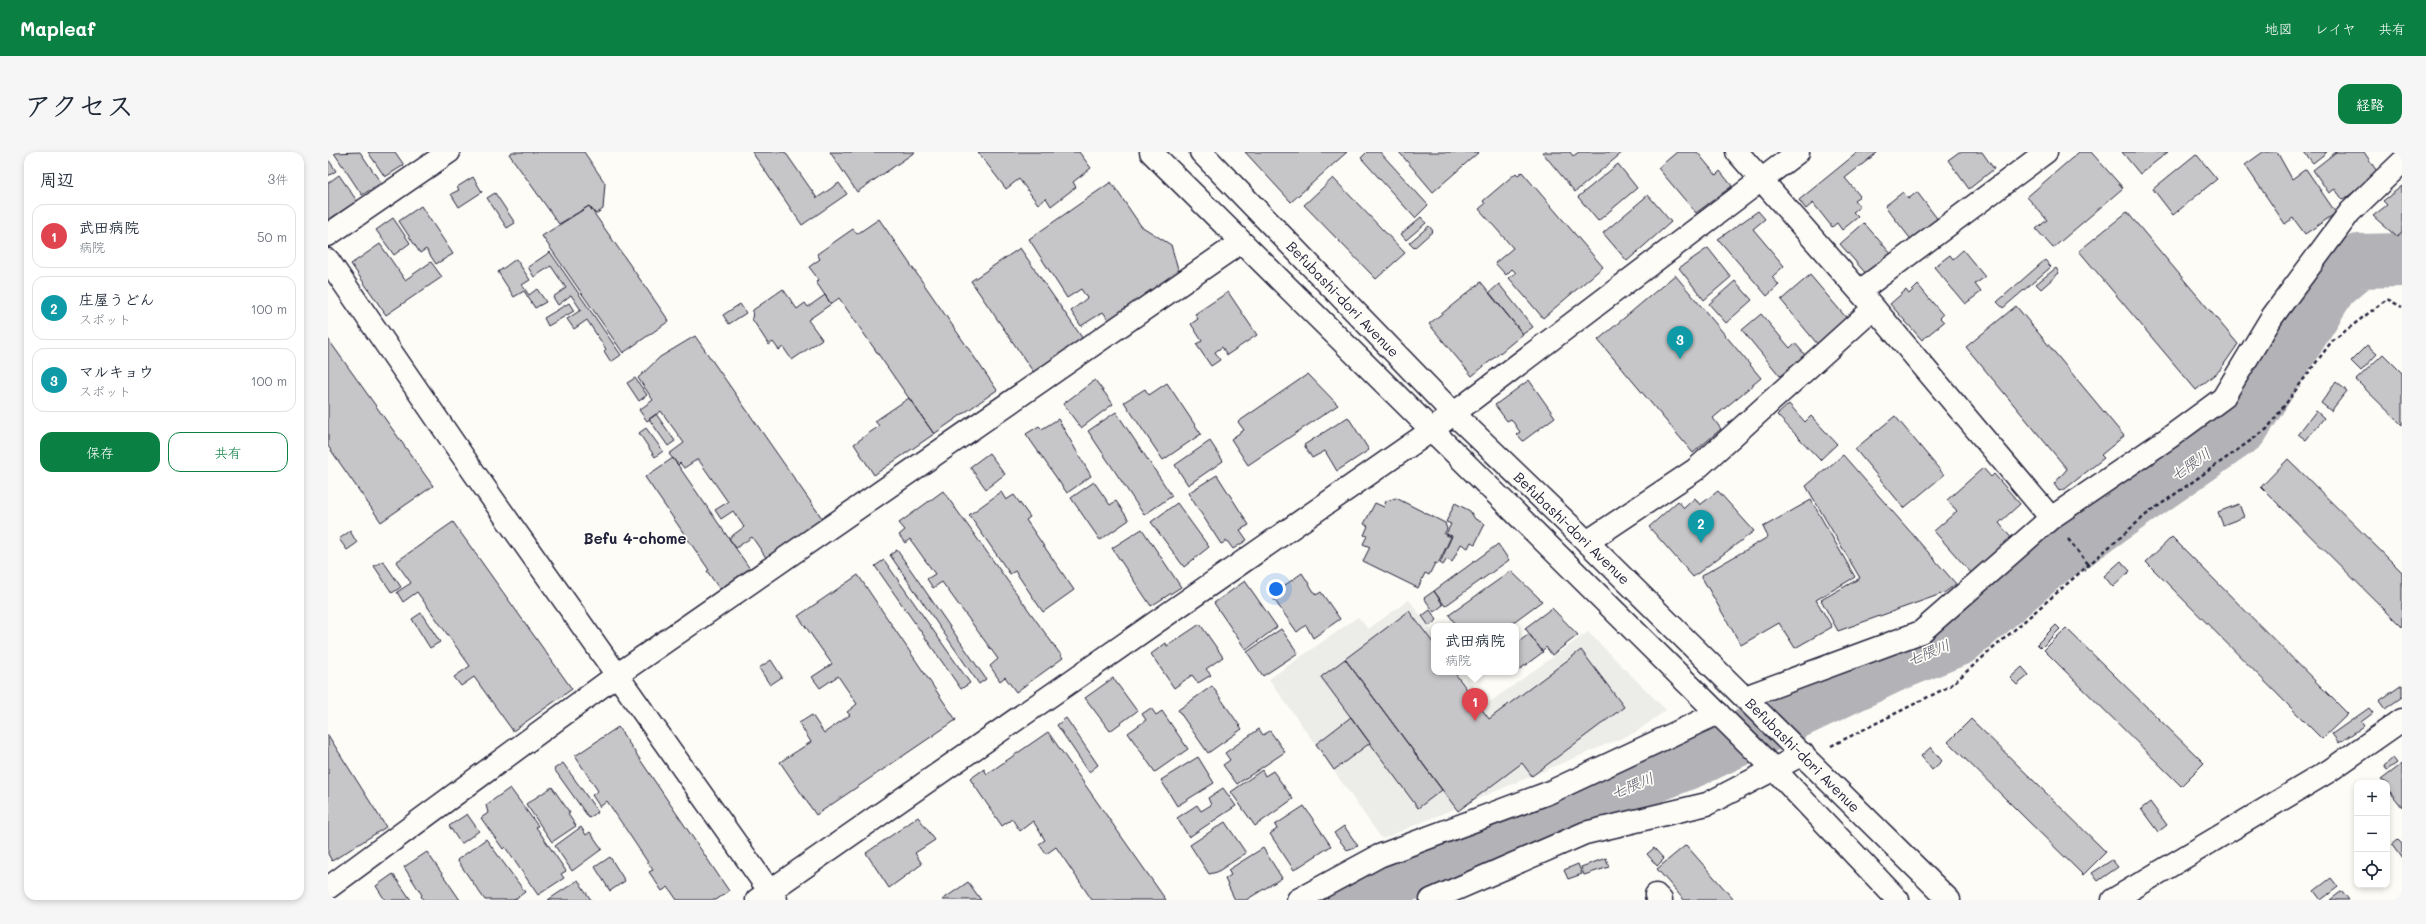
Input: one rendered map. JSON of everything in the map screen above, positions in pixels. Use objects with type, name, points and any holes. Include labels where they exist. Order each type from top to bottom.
[{"type":"main road","points":[[328,235],[449,152]]},
{"type":"main road","name":"Befubashi-dori Avenue","points":[[1152,152],[1241,242],[1769,764],[1898,900]]},
{"type":"main road","name":"Befubashi-dori Avenue","points":[[1200,152],[1453,413],[1587,542],[1949,900]]},
{"type":"main road","points":[[1737,152],[1860,291],[2051,518]]},
{"type":"main road","points":[[328,260],[617,675],[767,897],[1432,430],[1761,178],[1798,152]]},
{"type":"main road","points":[[1860,291],[2046,152]]},
{"type":"main road","points":[[1748,701],[1921,632],[2051,518],[2170,437],[2223,398],[2272,317],[2350,212],[2402,162]]},
{"type":"main road","points":[[328,888],[617,675],[1241,242]]},
{"type":"main road","points":[[1587,542],[1695,470],[1874,308]]},
{"type":"main road","points":[[1298,900],[1379,856],[1548,793],[1721,716]]},
{"type":"main road","points":[[2113,900],[2328,771],[2402,720]]},
{"type":"main road","points":[[1431,900],[1585,833],[1707,804],[1769,764],[1798,750]]},
{"type":"path","points":[[1828,748],[1950,686],[2147,514],[2267,429],[2332,341],[2387,299],[2402,307]]},
{"type":"path","points":[[2051,518],[2089,565]]},
{"type":"shaded area","points":[[1409,600],[1431,630],[1431,675],[1465,675],[1487,704],[1588,632],[1666,710],[1636,732],[1382,839],[1269,679],[1358,617],[1368,629]]},
{"type":"building","points":[[360,152],[381,183],[362,195],[334,153]]},
{"type":"building","points":[[368,152],[395,152],[404,165],[385,177]]},
{"type":"building","points":[[512,152],[584,152],[605,183],[603,209],[596,214],[589,206],[559,224],[509,154]]},
{"type":"building","points":[[752,152],[785,152],[817,198],[839,183],[847,194],[802,225]]},
{"type":"building","points":[[830,152],[915,152],[857,192]]},
{"type":"building","points":[[978,152],[1079,152],[1091,168],[1073,182],[1076,187],[1051,206],[1046,198],[1038,204],[1019,179],[1006,189]]},
{"type":"building","points":[[1245,152],[1347,152],[1291,202]]},
{"type":"building","points":[[1367,152],[1380,152],[1428,205],[1415,218],[1361,158]]},
{"type":"building","points":[[1399,152],[1479,152],[1433,192]]},
{"type":"building","points":[[1542,152],[1570,152],[1573,156],[1579,152],[1623,152],[1575,192]]},
{"type":"building","points":[[1677,152],[1697,152],[1716,175],[1720,171],[1732,186],[1696,213],[1658,168]]},
{"type":"building","points":[[1858,152],[1878,152],[1845,178],[1860,196],[1854,200],[1860,207],[1853,212],[1858,217],[1842,230],[1837,223],[1832,227],[1813,203],[1806,209],[1799,200]]},
{"type":"building","points":[[1959,152],[1982,152],[1994,169],[1969,189],[1948,160]]},
{"type":"building","points":[[2079,152],[2091,152],[2123,188],[2053,248],[2036,229],[2047,220],[2027,197]]},
{"type":"building","points":[[2122,152],[2168,152],[2140,174]]},
{"type":"building","points":[[2263,152],[2277,152],[2292,179],[2306,169],[2336,213],[2305,234],[2293,218],[2285,224],[2245,165]]},
{"type":"building","points":[[2304,152],[2327,152],[2313,163]]},
{"type":"building","points":[[2336,152],[2364,152],[2378,173],[2343,200],[2335,189],[2329,193],[2313,170]]},
{"type":"building","points":[[2196,154],[2217,179],[2173,215],[2153,189]]},
{"type":"building","points":[[328,159],[336,171],[328,176]]},
{"type":"building","points":[[1618,164],[1637,188],[1598,221],[1578,197]]},
{"type":"building","points":[[1522,172],[1603,267],[1543,318],[1509,278],[1516,273],[1512,269],[1506,275],[1495,263],[1513,248],[1479,209],[1485,204],[1483,201],[1516,173],[1518,175]]},
{"type":"building","points":[[339,175],[357,201],[328,220],[328,183]]},
{"type":"building","points":[[473,177],[482,192],[459,207],[451,194],[459,190],[457,187]]},
{"type":"building","points":[[1333,178],[1405,253],[1376,279],[1304,205]]},
{"type":"building","points":[[1111,182],[1141,226],[1171,245],[1181,279],[1113,326],[1103,312],[1081,326],[1071,311],[1087,298],[1081,289],[1067,298],[1029,239]]},
{"type":"building","points":[[2402,186],[2402,233],[2397,237],[2373,216],[2387,205],[2383,201]]},
{"type":"building","points":[[1903,192],[1908,199],[1917,192],[1939,221],[1913,242],[1885,206]]},
{"type":"building","points":[[495,193],[515,223],[507,228],[487,198]]},
{"type":"building","points":[[1648,195],[1671,222],[1627,261],[1603,233]]},
{"type":"building","points":[[421,206],[453,254],[436,264],[426,249],[420,253],[399,221]]},
{"type":"building","points":[[589,206],[669,321],[623,353],[542,236]]},
{"type":"building","points":[[1758,211],[1765,219],[1753,229],[1784,266],[1772,277],[1779,285],[1767,296],[1718,239]]},
{"type":"building","points":[[2127,212],[2238,344],[2220,370],[2196,390],[2079,251]]},
{"type":"building","points":[[1421,217],[1426,223],[1406,240],[1401,234]]},
{"type":"building","points":[[393,218],[410,243],[394,255],[376,230]]},
{"type":"building","points":[[879,219],[997,390],[934,434],[839,298],[831,304],[816,282],[819,280],[809,267],[820,259],[817,254],[853,229],[857,234]]},
{"type":"building","points":[[1864,223],[1892,255],[1868,276],[1840,244]]},
{"type":"building","points":[[1429,226],[1433,231],[1414,248],[1409,243]]},
{"type":"building","points":[[380,244],[405,280],[431,262],[442,277],[386,315],[351,264]]},
{"type":"building","points":[[1020,248],[1083,339],[1034,373],[971,281]]},
{"type":"building","points":[[1708,248],[1731,277],[1704,300],[1679,268]]},
{"type":"building","points":[[1963,250],[1985,277],[1975,284],[1981,292],[1965,304],[1934,267],[1950,255],[1953,259]]},
{"type":"building","points":[[550,252],[621,355],[611,362],[604,351],[606,349],[587,320],[574,329],[567,319],[581,310],[571,295],[558,305],[553,297],[566,288],[551,266],[534,277],[528,267]]},
{"type":"building","points":[[516,259],[530,280],[522,285],[529,295],[537,289],[546,302],[535,308],[524,291],[514,297],[498,272]]},
{"type":"building","points":[[2045,260],[2051,267],[2003,308],[1997,302]]},
{"type":"building","points":[[2056,268],[2059,273],[2041,289],[2036,284]]},
{"type":"building","points":[[1675,275],[1761,378],[1713,418],[1721,429],[1693,453],[1598,340]]},
{"type":"building","points":[[1810,275],[1849,321],[1819,346],[1781,300]]},
{"type":"building","points":[[1735,281],[1752,300],[1726,323],[1709,304]]},
{"type":"building","points":[[1481,282],[1523,334],[1472,376],[1429,324]]},
{"type":"building","points":[[1499,284],[1533,327],[1523,334],[1489,293]]},
{"type":"building","points":[[1918,285],[1943,315],[1940,318],[1944,322],[1922,340],[1890,304],[1906,290],[1909,294]]},
{"type":"building","points":[[783,289],[797,309],[805,303],[808,307],[825,295],[831,304],[808,320],[822,339],[792,360],[783,347],[779,350],[773,342],[769,345],[752,319],[753,310]]},
{"type":"building","points":[[1228,292],[1257,335],[1227,355],[1222,347],[1215,352],[1220,360],[1211,366],[1196,344],[1202,341],[1191,324],[1198,319],[1195,314]]},
{"type":"building","points":[[569,303],[574,311],[548,326],[544,318]]},
{"type":"building","points":[[740,304],[746,313],[729,324],[723,315]]},
{"type":"building","points":[[2016,306],[2124,436],[2101,455],[2104,458],[2065,489],[2059,491],[2054,484],[2067,469],[1966,347]]},
{"type":"building","points":[[1761,314],[1790,348],[1795,343],[1805,355],[1780,376],[1742,330]]},
{"type":"building","points":[[695,336],[824,521],[767,559],[752,537],[736,548],[729,538],[744,527],[733,511],[721,519],[715,510],[728,502],[698,459],[684,468],[680,463],[678,465],[669,454],[684,443],[661,411],[647,421],[639,410],[653,400],[638,378],[660,357]]},
{"type":"building","points":[[328,339],[433,486],[381,522],[328,446]]},
{"type":"building","points":[[2367,345],[2377,354],[2361,371],[2351,361]]},
{"type":"building","points":[[2383,354],[2402,373],[2402,425],[2356,380]]},
{"type":"building","points":[[1308,374],[1338,405],[1248,465],[1231,439],[1244,430],[1238,422]]},
{"type":"building","points":[[635,378],[647,395],[639,401],[627,383]]},
{"type":"building","points":[[1095,380],[1113,404],[1081,428],[1063,404]]},
{"type":"building","points":[[1529,380],[1555,417],[1523,441],[1517,434],[1520,432],[1511,419],[1507,421],[1495,405]]},
{"type":"building","points":[[2336,382],[2347,391],[2331,411],[2321,403]]},
{"type":"building","points":[[1167,383],[1201,434],[1163,460],[1124,402],[1145,389],[1149,395]]},
{"type":"building","points":[[909,398],[934,434],[874,475],[854,444],[879,426],[875,421]]},
{"type":"building","points":[[1789,404],[1805,422],[1811,416],[1837,444],[1820,460],[1777,415]]},
{"type":"building","points":[[2316,411],[2324,418],[2306,440],[2298,434]]},
{"type":"building","points":[[1116,412],[1172,496],[1144,515],[1088,431]]},
{"type":"building","points":[[656,414],[675,441],[668,446],[649,419]]},
{"type":"building","points":[[1895,416],[1944,475],[1904,508],[1855,449]]},
{"type":"building","points":[[1348,417],[1369,450],[1337,471],[1325,451],[1312,458],[1304,445]]},
{"type":"building","points":[[1058,419],[1091,476],[1067,493],[1026,434],[1039,426],[1042,429]]},
{"type":"building","points":[[646,428],[663,451],[655,457],[639,433]]},
{"type":"building","points":[[1210,441],[1223,461],[1188,485],[1175,465]]},
{"type":"building","points":[[989,453],[1005,474],[986,489],[970,467]]},
{"type":"building","points":[[1843,455],[1956,584],[1944,593],[1838,631],[1821,600],[1860,578],[1806,486]]},
{"type":"building","points":[[673,458],[755,576],[725,597],[707,571],[709,570],[645,477]]},
{"type":"building","points":[[2288,459],[2402,572],[2402,627],[2261,487]]},
{"type":"building","points":[[1983,468],[1991,477],[1994,474],[2020,504],[1999,523],[2012,539],[1972,574],[1934,531],[1957,511],[1947,500]]},
{"type":"building","points":[[1217,475],[1249,525],[1240,530],[1247,540],[1233,549],[1227,541],[1221,544],[1188,493]]},
{"type":"building","points":[[1094,482],[1110,505],[1116,501],[1129,520],[1100,540],[1071,498]]},
{"type":"building","points":[[943,491],[1063,658],[1016,692],[1005,677],[1000,681],[990,666],[998,659],[942,582],[933,588],[927,579],[935,574],[910,539],[905,543],[899,535],[905,530],[899,523]]},
{"type":"building","points":[[1718,491],[1754,531],[1693,577],[1649,527],[1678,501],[1684,508],[1695,498],[1700,505]]},
{"type":"building","points":[[1001,492],[1006,500],[1014,495],[1030,517],[1026,520],[1074,590],[1043,612],[1015,571],[1010,574],[969,515]]},
{"type":"building","points":[[1396,498],[1445,523],[1447,529],[1444,534],[1451,537],[1438,564],[1435,563],[1429,575],[1425,573],[1418,588],[1363,561],[1370,547],[1363,544],[1367,536],[1364,535],[1368,526],[1364,524],[1375,503],[1384,507],[1386,501]]},
{"type":"building","points":[[1811,500],[1855,577],[1816,600],[1832,627],[1795,648],[1779,623],[1741,645],[1701,576],[1768,537],[1763,527]]},
{"type":"building","points":[[1177,503],[1209,547],[1184,567],[1151,522]]},
{"type":"building","points":[[1455,503],[1470,511],[1475,519],[1485,524],[1475,544],[1471,542],[1468,548],[1461,544],[1452,562],[1447,559],[1443,565],[1440,563],[1452,536],[1446,534],[1451,524],[1446,522]]},
{"type":"building","points":[[2239,504],[2244,517],[2223,525],[2218,512]]},
{"type":"building","points":[[453,522],[572,689],[513,731],[474,677],[461,686],[454,677],[470,666],[417,592],[403,602],[397,592],[411,583],[396,562]]},
{"type":"building","points":[[1142,529],[1181,587],[1151,606],[1112,548]]},
{"type":"building","points":[[350,531],[357,543],[347,550],[339,539]]},
{"type":"building","points":[[2172,537],[2348,714],[2322,739],[2146,562]]},
{"type":"building","points":[[1498,544],[1509,560],[1445,606],[1434,591]]},
{"type":"building","points":[[897,550],[986,679],[979,684],[890,555]]},
{"type":"building","points":[[884,560],[970,683],[961,689],[875,566]]},
{"type":"building","points":[[383,561],[401,587],[392,593],[374,566]]},
{"type":"building","points":[[2121,561],[2130,571],[2113,587],[2104,576]]},
{"type":"building","points":[[1511,571],[1542,601],[1512,623],[1455,623],[1449,615]]},
{"type":"building","points":[[1302,573],[1316,595],[1321,592],[1340,619],[1313,638],[1306,625],[1297,632],[1271,595]]},
{"type":"building","points":[[858,575],[956,720],[816,815],[780,762],[811,742],[799,723],[812,715],[824,733],[850,715],[847,712],[857,704],[838,676],[820,688],[812,677],[832,664],[798,616]]},
{"type":"building","points":[[1245,581],[1277,627],[1246,650],[1214,603]]},
{"type":"building","points":[[1434,591],[1443,605],[1434,612],[1424,598]]},
{"type":"building","points":[[1552,608],[1578,635],[1552,655],[1546,647],[1542,651],[1525,628]]},
{"type":"building","points":[[1430,610],[1437,620],[1429,626],[1422,616]]},
{"type":"building","points":[[1409,611],[1431,640],[1431,675],[1456,675],[1489,719],[1581,650],[1624,707],[1532,776],[1522,763],[1458,811],[1345,659]]},
{"type":"building","points":[[421,613],[440,642],[430,648],[412,619]]},
{"type":"building","points":[[1200,624],[1223,657],[1206,669],[1211,675],[1198,683],[1192,675],[1174,688],[1151,654],[1166,643],[1167,646]]},
{"type":"building","points":[[2056,625],[2060,629],[2041,648],[2037,644]]},
{"type":"building","points":[[2066,628],[2204,763],[2181,786],[2044,650]]},
{"type":"building","points":[[1281,629],[1298,653],[1263,676],[1247,652]]},
{"type":"building","points":[[1529,634],[1543,652],[1519,670],[1519,642]]},
{"type":"building","points":[[1345,659],[1442,790],[1418,808],[1321,677]]},
{"type":"building","points":[[771,660],[782,677],[770,685],[759,668]]},
{"type":"building","points":[[2022,667],[2029,675],[2017,685],[2010,678]]},
{"type":"building","points":[[1113,678],[1137,711],[1110,731],[1085,698]]},
{"type":"building","points":[[2402,685],[2402,697],[2385,709],[2379,701]]},
{"type":"building","points":[[1212,686],[1242,729],[1208,753],[1178,710]]},
{"type":"building","points":[[1151,708],[1156,715],[1162,711],[1188,749],[1155,772],[1128,733],[1146,720],[1142,714]]},
{"type":"building","points":[[2369,708],[2373,713],[2361,722],[2364,726],[2339,743],[2332,734]]},
{"type":"building","points":[[1351,717],[1370,743],[1334,770],[1316,744]]},
{"type":"building","points":[[1066,718],[1098,765],[1089,772],[1057,725]]},
{"type":"building","points":[[1971,719],[2106,852],[2083,875],[1948,742]]},
{"type":"building","points":[[618,727],[729,891],[716,900],[677,900],[668,887],[662,891],[649,872],[653,870],[607,801],[600,807],[592,795],[598,791],[575,756]]},
{"type":"building","points":[[1259,729],[1263,735],[1270,731],[1285,752],[1237,784],[1223,765],[1230,760],[1225,753]]},
{"type":"building","points":[[1048,732],[1166,900],[1092,900],[1056,847],[1046,854],[1039,844],[1045,840],[1033,821],[1020,831],[1012,819],[1002,826],[970,779],[984,769],[987,774]]},
{"type":"building","points":[[328,735],[386,827],[332,861],[328,854]]},
{"type":"building","points":[[1931,747],[1942,761],[1932,770],[1921,756]]},
{"type":"building","points":[[1198,757],[1214,783],[1177,806],[1161,780]]},
{"type":"building","points":[[2393,758],[2397,763],[2387,770],[2384,766]]},
{"type":"building","points":[[563,763],[598,812],[589,818],[554,769]]},
{"type":"building","points":[[2402,764],[2402,807],[2390,792],[2390,780],[2381,780]]},
{"type":"building","points":[[1262,770],[1265,776],[1273,771],[1293,799],[1255,826],[1231,792]]},
{"type":"building","points":[[552,787],[570,813],[568,814],[576,826],[552,842],[526,804]]},
{"type":"building","points":[[510,788],[538,826],[536,827],[566,871],[561,874],[564,878],[538,895],[505,847],[503,849],[481,818],[488,813],[486,805]]},
{"type":"building","points":[[1223,788],[1236,806],[1189,837],[1177,818],[1197,805],[1201,811],[1211,805],[1208,798]]},
{"type":"building","points":[[2150,802],[2167,825],[2158,832],[2141,809]]},
{"type":"building","points":[[1304,806],[1331,846],[1294,870],[1270,834],[1277,829],[1275,825]]},
{"type":"building","points":[[467,814],[479,831],[461,844],[449,826]]},
{"type":"building","points":[[918,817],[935,840],[915,853],[922,864],[889,888],[866,853]]},
{"type":"building","points":[[1225,822],[1246,853],[1217,872],[1209,874],[1190,845]]},
{"type":"building","points":[[1344,826],[1358,846],[1347,850],[1334,833]]},
{"type":"building","points":[[581,827],[586,835],[590,832],[602,849],[572,871],[555,846]]},
{"type":"building","points":[[486,839],[525,892],[514,900],[485,900],[457,860]]},
{"type":"building","points":[[2398,840],[2402,844],[2402,859],[2392,845]]},
{"type":"building","points":[[1686,845],[1734,900],[1684,900],[1657,869]]},
{"type":"building","points":[[1263,848],[1282,878],[1246,900],[1235,900],[1225,879],[1231,875],[1228,870]]},
{"type":"building","points":[[1654,848],[1664,859],[1657,866],[1647,854]]},
{"type":"building","points":[[427,852],[460,900],[423,900],[422,895],[404,867]]},
{"type":"building","points":[[610,857],[625,881],[610,891],[595,867]]},
{"type":"building","points":[[1606,858],[1609,867],[1584,875],[1581,867]]},
{"type":"building","points":[[2112,860],[2118,867],[2098,881],[2092,873]]},
{"type":"building","points":[[1578,864],[1582,874],[1568,879],[1564,870]]},
{"type":"building","points":[[393,874],[411,900],[385,900],[376,886]]},
{"type":"building","points":[[2331,878],[2338,887],[2321,900],[2314,891]]},
{"type":"building","points":[[578,880],[591,900],[548,900]]},
{"type":"building","points":[[968,882],[981,900],[942,900]]},
{"type":"building","points":[[2342,891],[2349,900],[2330,900]]},
{"type":"waterway","name":"七隈川","points":[[1343,900],[1699,758],[1892,666],[1958,639],[2050,560],[2242,427],[2331,285],[2359,261],[2402,260]]},
{"type":"place","name":"マルキョウ","points":[[1680,359]]},
{"type":"place","name":"庄屋うどん","points":[[1701,543]]},
{"type":"place","name":"武田病院","points":[[1475,721]]},
{"type":"district","name":"Befu 4-chome","points":[[635,538]]}]
